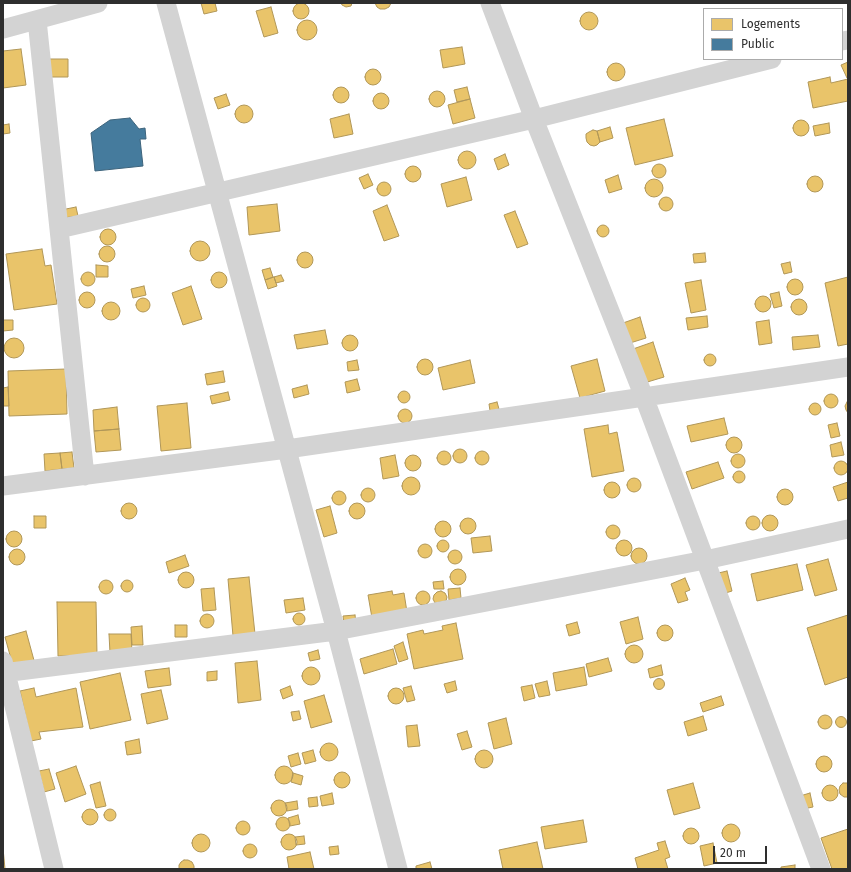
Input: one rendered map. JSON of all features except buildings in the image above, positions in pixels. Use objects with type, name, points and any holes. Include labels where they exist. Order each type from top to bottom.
[{"type":"street","points":[[3,29],[98,3]]},
{"type":"street","points":[[166,3],[336,631],[398,869]]},
{"type":"street","points":[[490,3],[644,398],[821,869]]},
{"type":"street","points":[[37,20],[85,476]]},
{"type":"street","points":[[59,229],[534,119],[768,60]]},
{"type":"street","points":[[3,486],[287,449],[848,367]]},
{"type":"street","points":[[54,869],[4,668],[336,631],[705,560],[848,529]]}]
